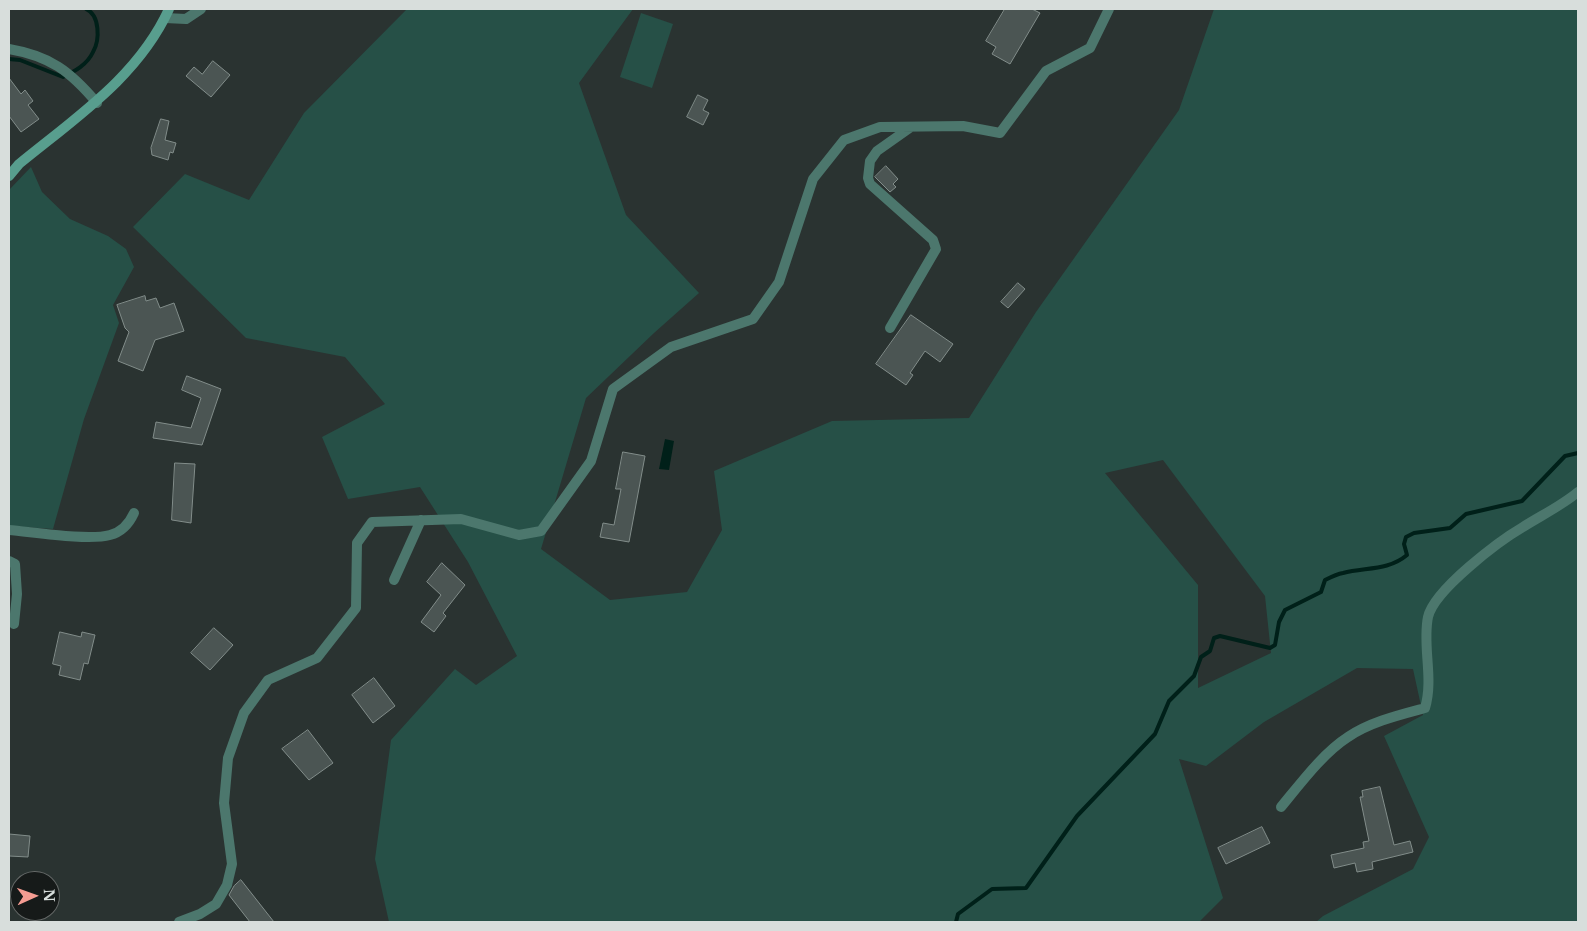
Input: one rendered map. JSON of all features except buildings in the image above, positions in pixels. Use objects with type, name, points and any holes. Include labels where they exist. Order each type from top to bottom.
[{"type":"main road","points":[[9,176],[19,164],[97,103],[124,75],[167,13]]},
{"type":"street","points":[[167,13],[186,19],[201,9]]},
{"type":"street","points":[[179,922],[200,914],[216,904],[227,885],[232,864],[224,803],[228,758],[244,713],[268,680],[317,658],[356,608],[357,543],[372,522],[461,519],[519,535],[541,531],[592,462],[613,388],[671,347],[753,319],[779,282],[813,179],[844,140],[880,127],[963,126],[1000,133],[1046,70],[1090,48],[1109,9]]},
{"type":"street","points":[[9,49],[31,52],[61,66],[78,81],[97,103]]},
{"type":"street","points":[[890,328],[936,249],[933,240],[870,184],[868,169],[870,161],[877,150],[912,126]]},
{"type":"street","points":[[1281,807],[1304,779],[1347,737],[1390,718],[1424,708],[1428,685],[1426,630],[1428,616],[1434,601],[1446,587],[1508,537],[1578,492]]},
{"type":"street","points":[[9,530],[63,535],[110,535],[128,526],[134,513]]},
{"type":"street","points":[[394,580],[421,520]]},
{"type":"street","points":[[9,561],[15,564],[17,594],[14,624]]},
{"type":"shaded area","points":[[407,9],[633,9],[579,83],[626,215],[699,293],[586,398],[541,549],[610,600],[687,592],[722,530],[714,471],[832,421],[969,418],[1036,312],[1179,110],[1214,9],[1578,9],[1578,922],[1316,922],[1323,916],[1413,869],[1429,837],[1384,736],[1423,715],[1413,669],[1357,668],[1264,722],[1206,766],[1179,759],[1223,898],[1199,922],[389,922],[375,859],[391,740],[455,669],[476,685],[517,656],[468,562],[420,487],[348,499],[322,437],[385,404],[345,357],[246,338],[133,227],[185,174],[249,200],[304,113]],"holes":[[[1163,460],[1265,596],[1271,653],[1198,688],[1198,585],[1105,473]]]},
{"type":"shaded area","points":[[641,13],[673,24],[652,88],[620,77]]},
{"type":"shaded area","points":[[31,167],[42,192],[70,219],[108,236],[126,249],[134,267],[113,305],[119,323],[84,419],[53,529],[9,526],[9,190]]},
{"type":"shaded area","points":[[665,439],[674,441],[669,470],[659,469]]},
{"type":"waterway","points":[[9,59],[20,60],[63,77],[76,70],[90,57],[98,35],[94,17],[86,9]]},
{"type":"waterway","points":[[956,922],[958,914],[992,889],[1026,888],[1077,816],[1155,734],[1169,701],[1194,676],[1201,657],[1210,651],[1214,638],[1220,636],[1270,648],[1275,645],[1279,622],[1285,610],[1321,592],[1325,580],[1341,573],[1384,566],[1400,560],[1407,555],[1404,544],[1406,537],[1414,533],[1450,528],[1466,514],[1522,501],[1565,456],[1578,453]]}]
